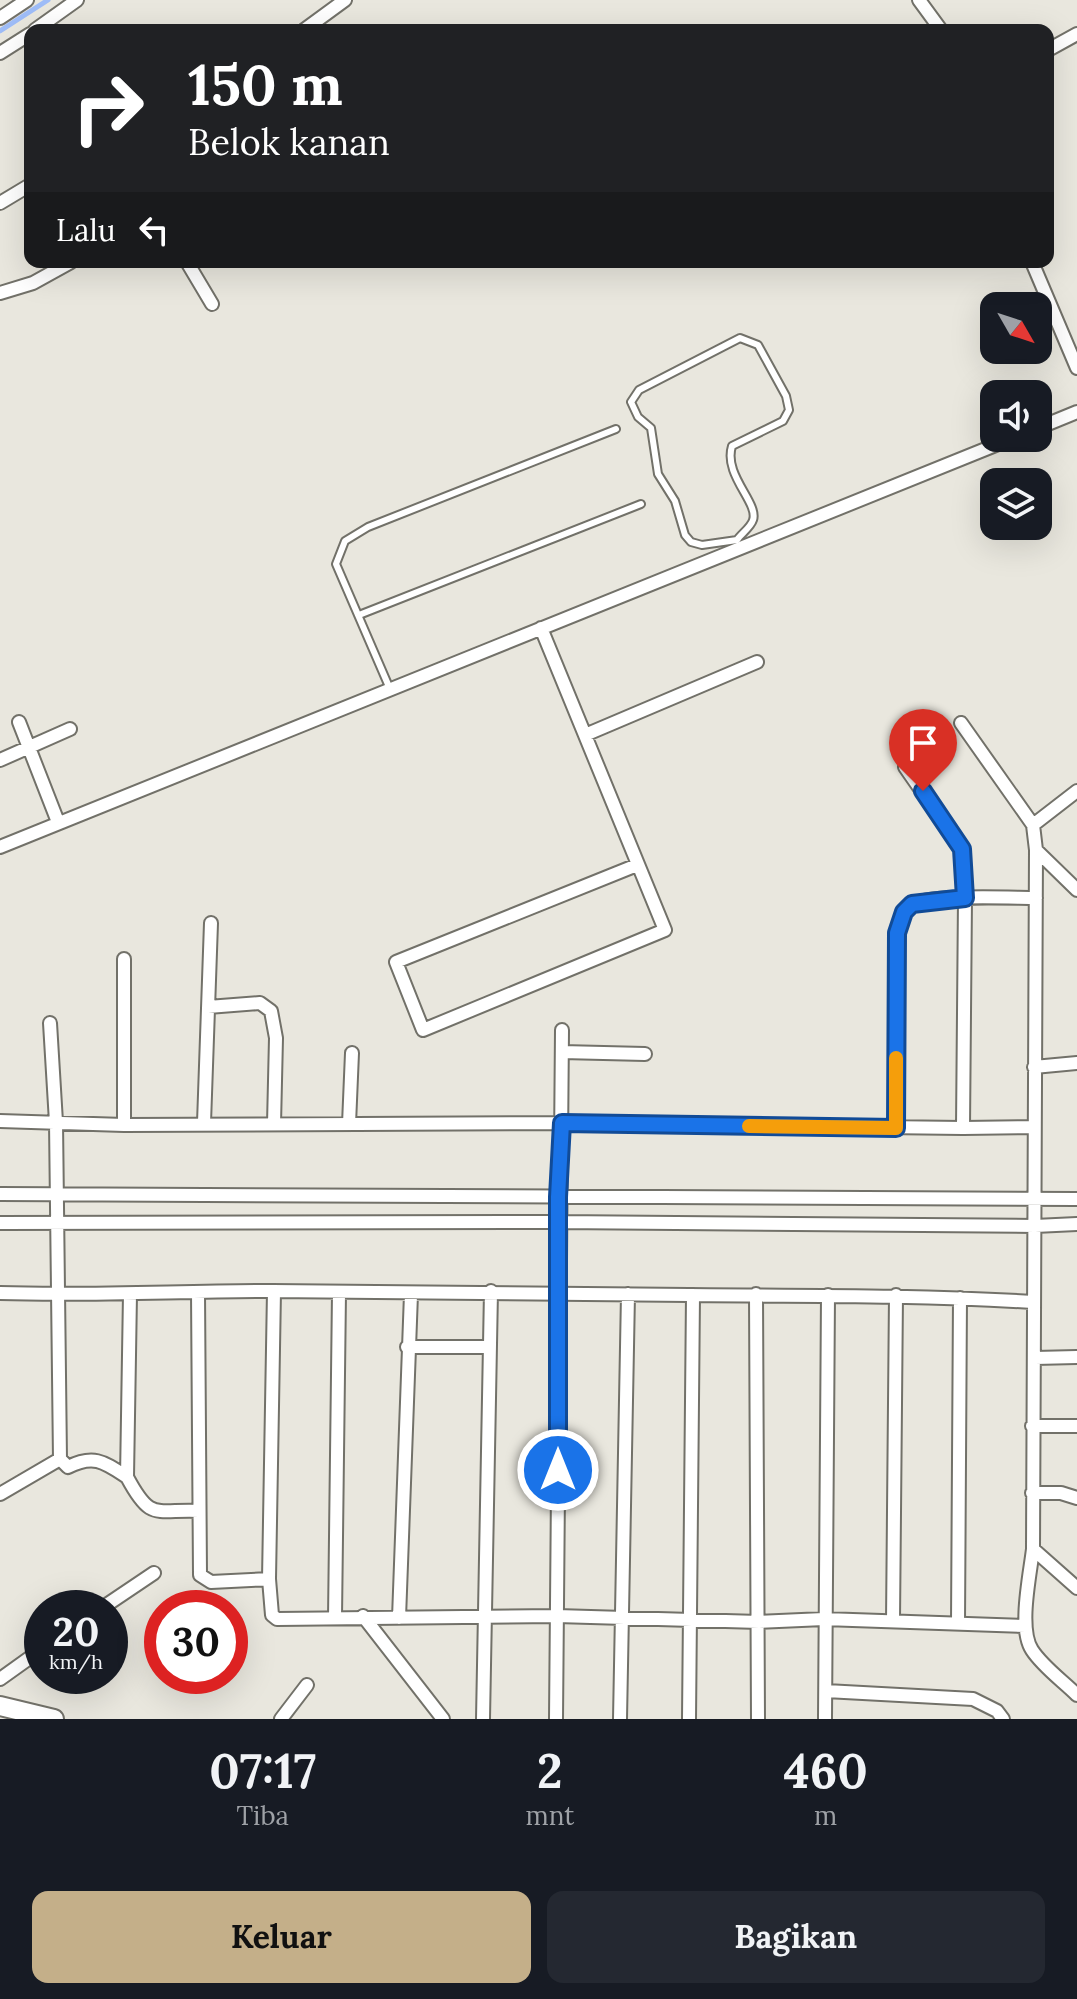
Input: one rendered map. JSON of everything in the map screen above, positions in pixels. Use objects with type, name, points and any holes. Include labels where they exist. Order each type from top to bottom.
[{"type":"main road","points":[[0,1706],[54,1719]]},
{"type":"street","points":[[0,18],[27,0]]},
{"type":"street","points":[[43,24],[77,0]]},
{"type":"street","points":[[312,24],[345,0]]},
{"type":"street","points":[[919,0],[937,24]]},
{"type":"street","points":[[1054,47],[1077,34]]},
{"type":"street","points":[[0,53],[24,38]]},
{"type":"street","points":[[0,203],[24,189]]},
{"type":"street","points":[[0,293],[33,283],[60,268]]},
{"type":"street","points":[[191,268],[212,304]]},
{"type":"street","points":[[1035,268],[1077,368]]},
{"type":"street","points":[[1052,422],[1077,412]]},
{"type":"street","points":[[0,847],[740,545],[980,451]]},
{"type":"street","points":[[541,628],[665,930],[423,1030],[396,962],[637,865]]},
{"type":"street","points":[[585,735],[757,662]]},
{"type":"street","points":[[19,722],[58,822]]},
{"type":"street","points":[[961,723],[1033,825],[1036,850],[1033,1549],[1025,1626],[1026,1639],[1032,1651],[1077,1695]]},
{"type":"street","points":[[0,760],[70,729]]},
{"type":"street","points":[[905,767],[962,849],[965,898],[963,1128]]},
{"type":"street","points":[[1033,825],[1077,791]]},
{"type":"street","points":[[1036,850],[1077,890]]},
{"type":"street","points":[[896,1128],[897,933],[904,912],[912,904],[965,898],[1036,898]]},
{"type":"street","points":[[204,1123],[211,923]]},
{"type":"street","points":[[124,959],[124,1125]]},
{"type":"street","points":[[208,1007],[260,1003],[271,1011],[276,1038],[274,1124]]},
{"type":"street","points":[[50,1023],[56,1122],[60,1459],[68,1467],[81,1459],[98,1461],[127,1477]]},
{"type":"street","points":[[556,1719],[558,1197],[562,1030]]},
{"type":"street","points":[[562,1052],[645,1054]]},
{"type":"street","points":[[349,1124],[352,1053]]},
{"type":"street","points":[[1034,1067],[1077,1063]]},
{"type":"street","points":[[0,1121],[124,1125],[562,1123],[1033,1127]]},
{"type":"street","points":[[0,1194],[1077,1199]]},
{"type":"street","points":[[0,1223],[1077,1224]]},
{"type":"street","points":[[0,1293],[59,1295],[274,1291],[411,1294],[491,1291],[896,1295],[1033,1302]]},
{"type":"street","points":[[274,1291],[269,1579],[270,1609],[277,1619],[557,1616],[759,1622],[824,1619],[1025,1626]]},
{"type":"street","points":[[483,1719],[491,1291]]},
{"type":"street","points":[[198,1292],[200,1575],[211,1582],[269,1579]]},
{"type":"street","points":[[335,1618],[339,1293]]},
{"type":"street","points":[[130,1294],[127,1477],[139,1500],[150,1509],[159,1512],[199,1511]]},
{"type":"street","points":[[399,1618],[411,1294]]},
{"type":"street","points":[[620,1719],[628,1294]]},
{"type":"street","points":[[756,1294],[758,1719]]},
{"type":"street","points":[[689,1719],[693,1295]]},
{"type":"street","points":[[825,1719],[828,1295]]},
{"type":"street","points":[[893,1621],[896,1295]]},
{"type":"street","points":[[958,1623],[960,1298]]},
{"type":"street","points":[[407,1347],[489,1347]]},
{"type":"street","points":[[1035,1358],[1077,1357]]},
{"type":"street","points":[[1032,1426],[1077,1426]]},
{"type":"street","points":[[0,1494],[60,1459]]},
{"type":"street","points":[[1032,1493],[1061,1493],[1077,1498]]},
{"type":"street","points":[[1033,1549],[1077,1588]]},
{"type":"street","points":[[128,1590],[154,1573]]},
{"type":"street","points":[[363,1616],[443,1719]]},
{"type":"street","points":[[0,1679],[24,1662]]},
{"type":"street","points":[[281,1719],[307,1685]]},
{"type":"street","points":[[826,1691],[973,1699],[997,1711],[1003,1719]]},
{"type":"lane","points":[[745,338],[758,345],[786,396],[789,410],[783,421],[732,446],[730,462],[733,473],[753,511],[753,520],[740,545],[702,545],[691,542],[685,535],[675,501],[658,474],[651,428],[638,417],[631,402],[639,390],[745,338]]},
{"type":"lane","points":[[390,689],[336,564],[345,541],[368,527],[616,429]]},
{"type":"lane","points":[[359,615],[641,504]]},
{"type":"waterway","points":[[0,31],[48,0]]},
{"type":"slow traffic","points":[[749,1126],[896,1128],[896,1058]]},
{"type":"route","points":[[558,1470],[558,1197],[562,1123],[896,1128],[897,933],[904,912],[912,904],[965,898],[962,849],[923,791]]}]
